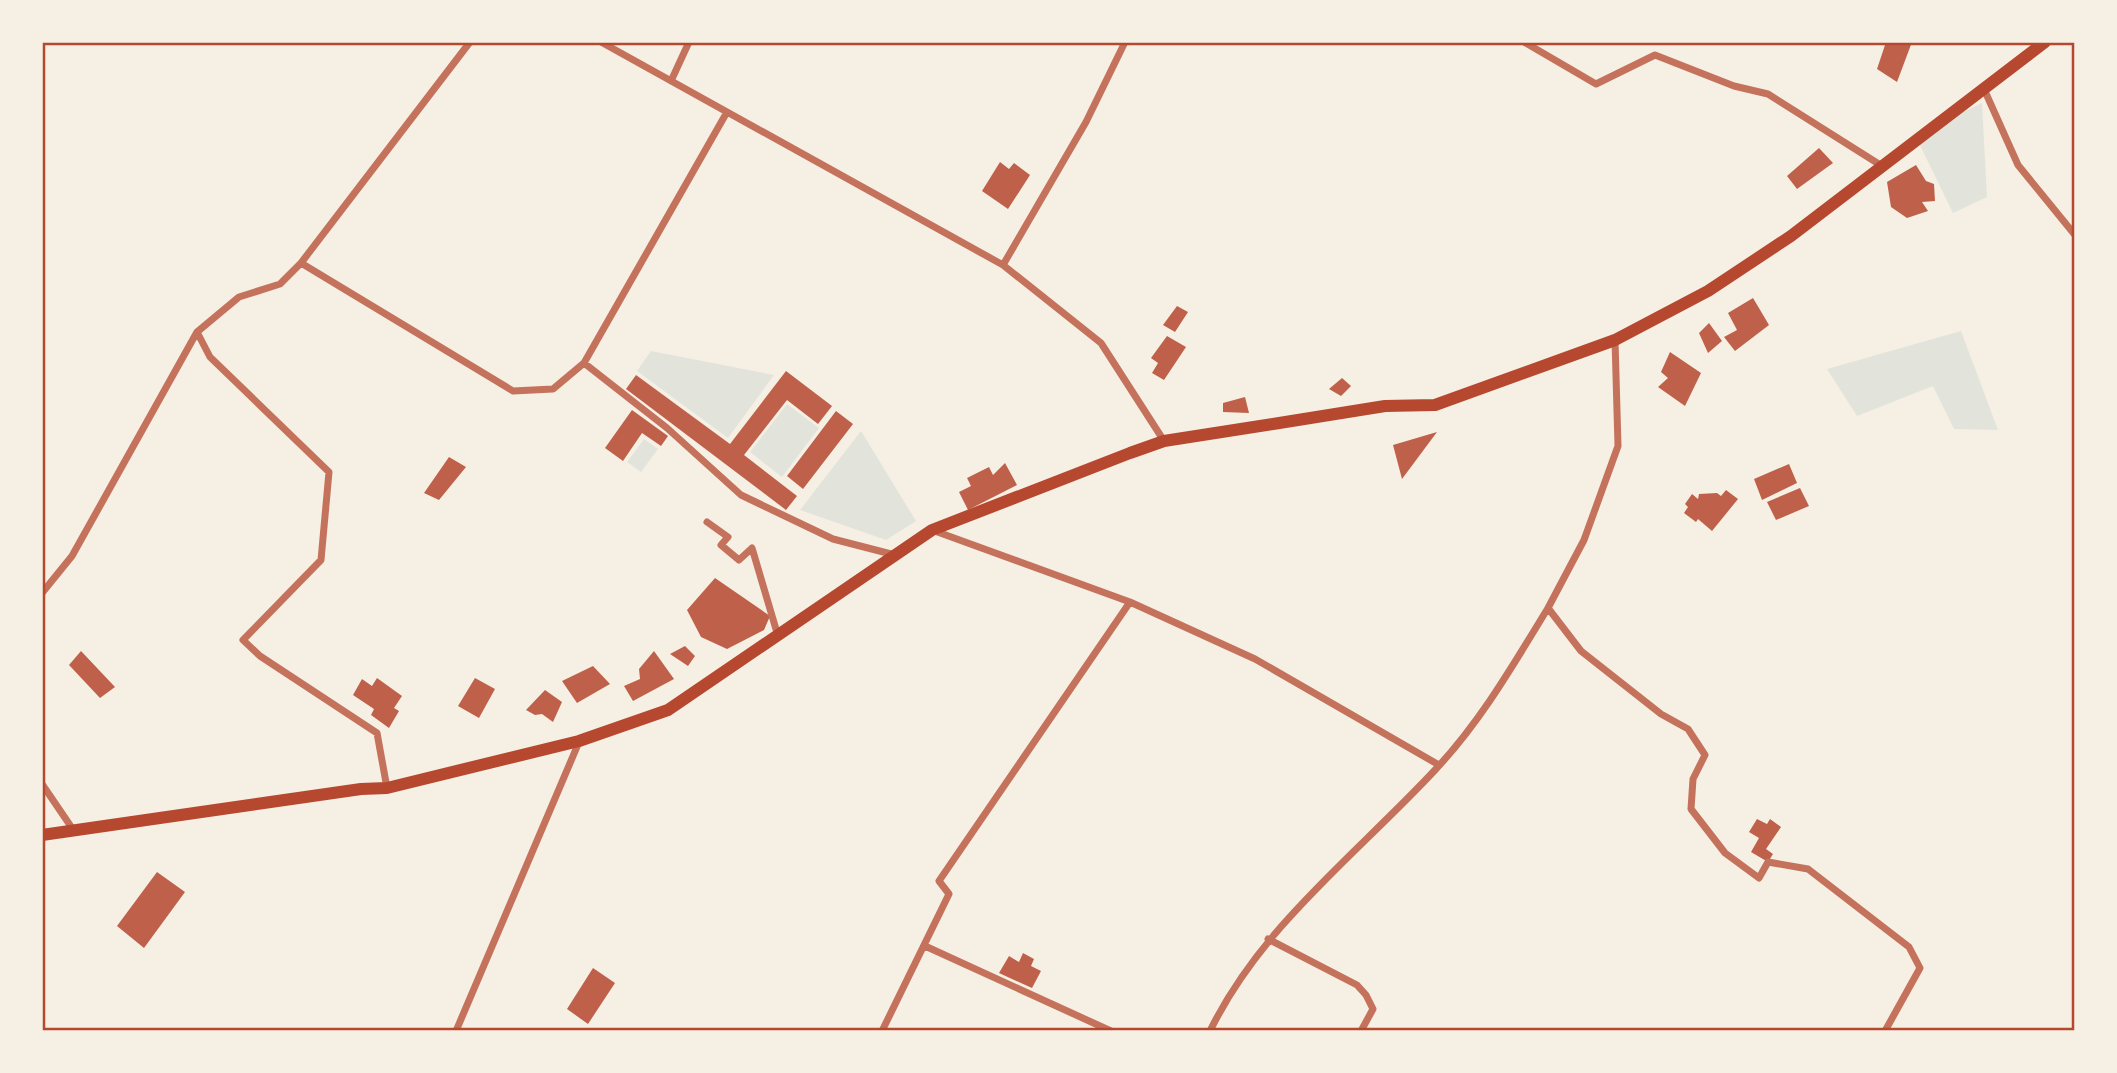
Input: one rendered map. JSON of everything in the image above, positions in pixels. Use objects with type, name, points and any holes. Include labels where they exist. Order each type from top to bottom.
[{"type":"main road","points":[[42,835],[361,789],[387,788],[579,741],[668,710],[932,530],[1164,441],[1385,406],[1435,405],[1615,340],[1708,291],[1791,236],[2045,42]]},
{"type":"street","points":[[42,593],[72,556],[197,332],[239,298],[280,284],[301,263],[470,42]]},
{"type":"street","points":[[601,42],[1003,265],[1101,343],[1164,441]]},
{"type":"street","points":[[671,81],[689,42]]},
{"type":"street","points":[[1003,265],[1086,122],[1125,42]]},
{"type":"street","points":[[1524,42],[1596,84],[1655,55],[1734,86],[1768,94],[1882,166]]},
{"type":"street","points":[[1984,88],[2018,165],[2075,234]]},
{"type":"street","points":[[301,263],[513,391],[553,389],[584,363],[727,112]]},
{"type":"street","points":[[197,332],[210,357],[329,472],[321,560],[243,640],[260,656],[377,733],[387,788]]},
{"type":"street","points":[[1210,1031],[1227,996],[1268,939],[1474,726],[1548,608],[1584,540],[1618,446],[1615,340]]},
{"type":"street","points":[[584,363],[667,428],[741,495],[833,539],[896,555]]},
{"type":"street","points":[[707,522],[727,537],[721,545],[739,560],[752,548],[778,637]]},
{"type":"street","points":[[932,530],[1130,602],[1255,659],[1439,765]]},
{"type":"street","points":[[882,1031],[949,894],[939,881],[1130,602]]},
{"type":"street","points":[[1548,608],[1581,651],[1633,693],[1688,729],[1705,755],[1693,779],[1691,809],[1725,853],[1759,878],[1768,862],[1808,869],[1909,947],[1920,968],[1885,1031]]},
{"type":"street","points":[[456,1031],[579,741]]},
{"type":"street","points":[[42,784],[74,831]]},
{"type":"street","points":[[1268,939],[1357,985],[1373,1009],[1362,1031]]},
{"type":"street","points":[[925,946],[1111,1031]]},
{"type":"shaded area","points":[[1982,103],[1987,197],[1953,213],[1915,135]]},
{"type":"shaded area","points":[[1961,331],[1998,430],[1954,429],[1933,386],[1857,416],[1827,369]]},
{"type":"shaded area","points":[[651,351],[774,375],[728,438],[637,371]]},
{"type":"shaded area","points":[[787,404],[819,428],[782,477],[750,452]]},
{"type":"shaded area","points":[[861,431],[916,521],[886,540],[800,510]]},
{"type":"shaded area","points":[[644,439],[658,449],[641,472],[627,462]]},
{"type":"building","points":[[1886,42],[1912,42],[1897,82],[1877,69]]},
{"type":"building","points":[[1819,148],[1833,163],[1797,189],[1787,176]]},
{"type":"building","points":[[1000,162],[1009,169],[1014,163],[1030,175],[1008,209],[982,191]]},
{"type":"building","points":[[1916,165],[1926,181],[1934,184],[1935,201],[1922,202],[1928,211],[1907,218],[1891,207],[1887,182]]},
{"type":"building","points":[[1753,298],[1769,325],[1735,351],[1724,337],[1737,330],[1728,313]]},
{"type":"building","points":[[1177,306],[1188,312],[1175,332],[1163,325]]},
{"type":"building","points":[[1709,323],[1722,341],[1708,353],[1699,333]]},
{"type":"building","points":[[1167,336],[1186,347],[1164,380],[1152,373],[1158,363],[1151,358]]},
{"type":"building","points":[[1670,352],[1701,373],[1685,406],[1658,387],[1668,378],[1661,372]]},
{"type":"building","points":[[786,371],[832,406],[818,424],[787,400],[744,455],[797,496],[786,510],[626,389],[636,375],[730,444]]},
{"type":"building","points":[[1342,378],[1351,386],[1341,396],[1329,389]]},
{"type":"building","points":[[1245,397],[1249,413],[1223,412],[1223,403]]},
{"type":"building","points":[[632,410],[668,436],[661,446],[642,433],[623,461],[605,448]]},
{"type":"building","points":[[836,411],[853,424],[803,489],[787,476]]},
{"type":"building","points":[[1437,432],[1402,479],[1393,445]]},
{"type":"building","points":[[449,457],[466,467],[439,500],[424,493]]},
{"type":"building","points":[[1005,463],[1017,485],[968,510],[959,492],[971,486],[967,478],[989,467],[993,475]]},
{"type":"building","points":[[1789,464],[1797,483],[1762,500],[1754,479]]},
{"type":"building","points":[[1800,488],[1809,506],[1776,520],[1767,502]]},
{"type":"building","points":[[1726,490],[1738,499],[1712,531],[1698,519],[1696,522],[1684,513],[1688,507],[1685,504],[1692,494],[1698,499],[1699,494],[1717,493],[1721,496]]},
{"type":"building","points":[[715,578],[770,616],[764,630],[727,649],[701,637],[687,610]]},
{"type":"building","points":[[685,646],[695,656],[688,666],[670,654]]},
{"type":"building","points":[[81,651],[115,687],[100,698],[69,665]]},
{"type":"building","points":[[654,651],[674,679],[633,701],[624,686],[640,679],[639,669]]},
{"type":"building","points":[[593,666],[610,684],[577,703],[562,681]]},
{"type":"building","points":[[377,678],[402,696],[394,708],[399,711],[389,728],[371,715],[374,709],[353,695],[362,679],[372,686]]},
{"type":"building","points":[[475,678],[495,689],[479,718],[458,706]]},
{"type":"building","points":[[545,690],[562,702],[553,722],[542,714],[535,715],[526,710]]},
{"type":"building","points":[[1757,819],[1767,824],[1770,819],[1781,827],[1766,849],[1773,854],[1768,862],[1751,852],[1759,838],[1749,832]]},
{"type":"building","points":[[157,872],[185,892],[144,948],[117,926]]},
{"type":"building","points":[[1023,953],[1034,959],[1031,966],[1041,971],[1032,988],[999,973],[1009,956],[1019,962]]},
{"type":"building","points":[[593,968],[615,983],[588,1024],[567,1009]]}]
